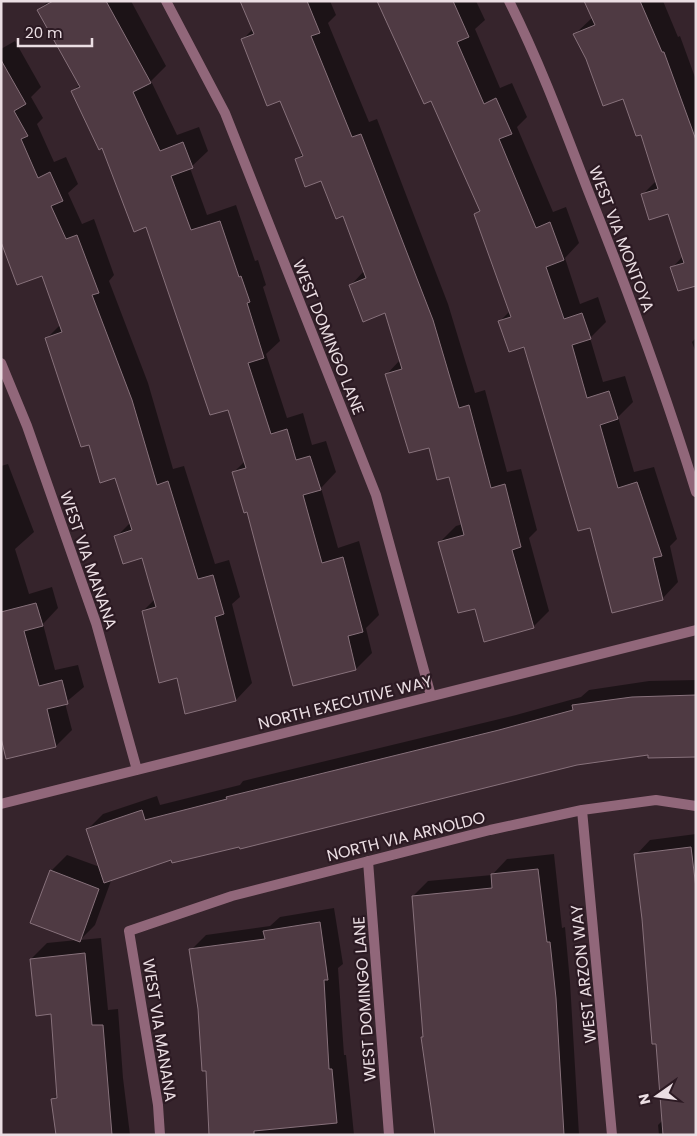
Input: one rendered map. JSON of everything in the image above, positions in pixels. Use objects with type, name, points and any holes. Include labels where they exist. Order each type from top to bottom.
[{"type":"street","name":"WEST DOMINGO LANE","points":[[166,1],[224,113],[376,495],[431,696]]},
{"type":"street","name":"WEST VIA MONTOYA","points":[[509,1],[534,50],[608,242],[677,431],[696,492]]},
{"type":"street","name":"WEST VIA MANANA","points":[[1,363],[27,426],[96,623],[137,770]]},
{"type":"street","name":"NORTH EXECUTIVE WAY","points":[[1,804],[696,630]]},
{"type":"street","name":"NORTH VIA ARNOLDO","points":[[129,931],[232,896],[368,861],[582,810],[656,800],[696,806]]},
{"type":"street","name":"WEST ARZON WAY","points":[[582,810],[612,1135]]},
{"type":"street","name":"WEST DOMINGO LANE","points":[[368,861],[389,1135]]},
{"type":"street","name":"WEST VIA MANANA","points":[[129,931],[158,1105],[160,1135]]},
{"type":"building","points":[[53,1],[106,1],[151,83],[133,92],[160,151],[183,142],[193,168],[171,176],[191,230],[220,221],[239,277],[241,276],[250,302],[247,303],[264,358],[248,363],[271,434],[287,429],[296,460],[310,456],[321,490],[303,495],[322,563],[343,557],[363,632],[348,636],[356,670],[293,686],[247,512],[244,513],[232,472],[246,468],[228,410],[210,415],[146,227],[134,232],[102,148],[99,150],[71,91],[80,87],[37,10]]},
{"type":"building","points":[[240,1],[307,1],[320,33],[311,36],[352,137],[361,134],[433,320],[459,408],[469,405],[491,488],[505,484],[521,547],[512,550],[534,628],[484,642],[475,609],[458,613],[438,542],[464,535],[449,477],[437,480],[429,448],[409,453],[385,374],[402,369],[385,313],[363,322],[349,285],[366,278],[343,216],[336,219],[321,181],[305,187],[295,159],[303,156],[280,101],[267,106],[241,39],[254,34]]},
{"type":"building","points":[[377,1],[453,1],[469,37],[457,42],[484,104],[496,98],[512,134],[499,139],[536,228],[550,222],[564,260],[546,267],[564,319],[582,313],[591,339],[572,345],[587,398],[609,391],[618,419],[600,425],[618,488],[637,482],[662,556],[653,558],[663,600],[612,613],[590,528],[578,531],[524,347],[509,352],[498,321],[511,317],[474,214],[480,211],[431,101],[424,104]]},
{"type":"building","points":[[584,1],[640,1],[662,52],[664,52],[696,140],[696,286],[678,291],[670,267],[684,263],[668,214],[649,220],[641,194],[658,189],[641,135],[636,136],[623,99],[603,106],[586,59],[573,34],[595,25]]},
{"type":"building","points":[[1,60],[26,104],[14,111],[28,136],[21,139],[38,178],[50,172],[63,201],[51,206],[66,239],[77,235],[99,293],[92,295],[132,400],[157,485],[168,481],[198,579],[213,575],[224,614],[215,617],[236,701],[185,714],[177,678],[159,683],[142,611],[156,607],[142,558],[123,564],[114,536],[132,530],[115,478],[100,483],[89,445],[81,447],[45,338],[62,332],[42,276],[17,285],[1,242]]},
{"type":"building","points":[[36,603],[43,626],[24,631],[39,686],[62,680],[68,704],[47,709],[56,747],[6,759],[1,738],[1,612]]},
{"type":"building","points":[[696,695],[696,757],[648,758],[648,755],[577,765],[240,849],[239,847],[172,863],[171,860],[104,883],[86,829],[142,810],[145,820],[227,799],[226,797],[499,730],[573,710],[572,705],[632,697]]},
{"type":"building","points":[[691,847],[696,888],[696,1135],[663,1135],[656,1044],[652,1044],[642,919],[634,854]]},
{"type":"building","points":[[538,869],[547,942],[550,942],[556,998],[564,1135],[435,1135],[421,1037],[423,1037],[412,896],[492,888],[491,874]]},
{"type":"building","points":[[50,870],[99,889],[80,942],[30,923]]},
{"type":"building","points":[[320,922],[328,980],[324,980],[329,1069],[332,1069],[337,1123],[254,1131],[254,1135],[209,1135],[206,1071],[202,1071],[198,1009],[189,949],[265,939],[263,931]]},
{"type":"building","points":[[85,953],[92,1025],[103,1025],[112,1135],[56,1135],[51,1099],[57,1098],[51,1014],[36,1016],[30,959]]}]
